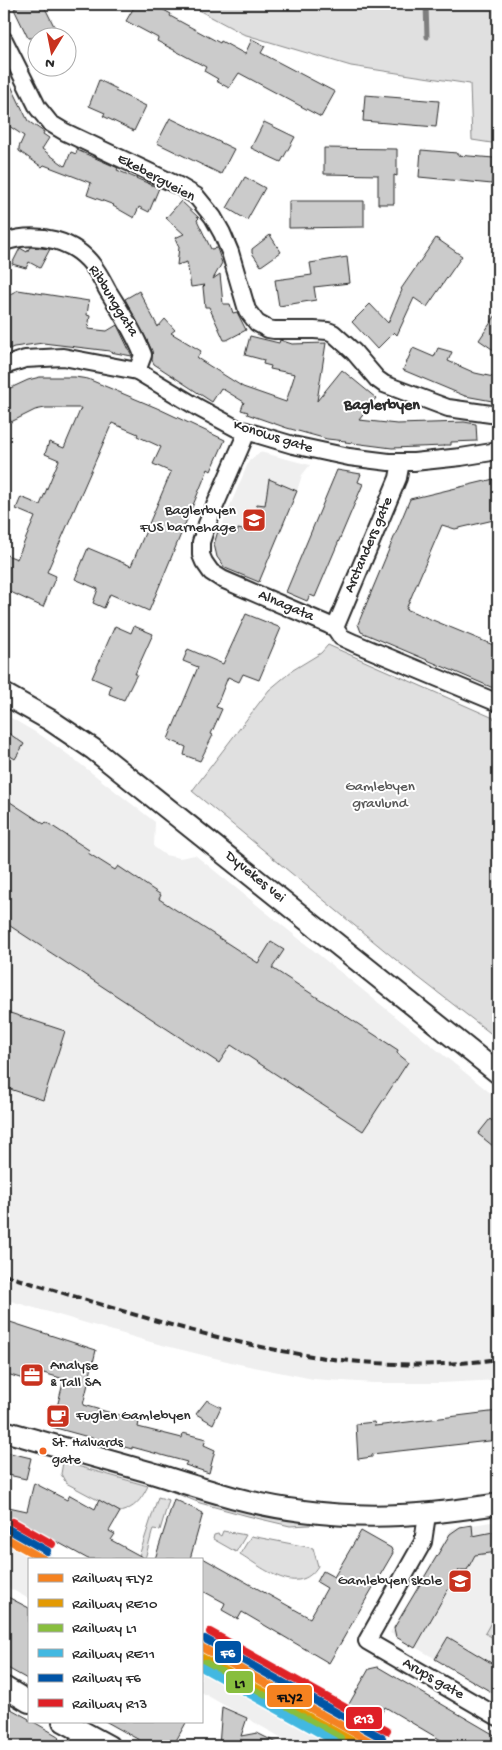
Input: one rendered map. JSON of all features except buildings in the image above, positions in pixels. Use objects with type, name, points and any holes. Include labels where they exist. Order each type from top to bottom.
[{"type":"street","name":"Ekebergveien","points":[[4,40],[38,108],[50,123],[72,136],[179,186],[196,196],[213,217],[225,239],[247,310],[263,326],[274,330],[328,331],[338,336],[377,379],[384,384],[448,408],[498,415]]},
{"type":"street","name":"Ribbunggata","points":[[4,242],[32,236],[45,237],[72,248],[86,258],[96,269],[136,337],[143,355],[137,371]]},
{"type":"street","name":"Konows gate","points":[[4,366],[24,359],[63,357],[137,371],[197,408],[236,428],[293,445],[349,457],[400,462],[461,458],[498,451]]},
{"type":"street","name":"Alnagata","points":[[246,432],[203,535],[201,548],[204,562],[211,572],[222,579],[335,628],[342,637],[354,643],[498,703]]},
{"type":"street","name":"Arctanders gate","points":[[335,628],[398,478],[400,462]]},
{"type":"street","name":"Dyvekes vei","points":[[4,694],[100,753],[498,1073]]},
{"type":"street","points":[[4,1431],[95,1456],[216,1493],[301,1511],[364,1516],[427,1515],[498,1504]]},
{"type":"street","name":"Arups gate","points":[[427,1515],[424,1542],[367,1642],[498,1718]]},
{"type":"street","points":[[4,1688],[28,1701]]},
{"type":"street","points":[[64,1722],[80,1740],[109,1746]]},
{"type":"shaded area","name":"Baglerbyen FUS barnehage","points":[[260,452],[310,465],[302,475],[259,582],[226,568],[217,557],[214,544],[249,461]]},
{"type":"shaded area","points":[[4,714],[42,736],[70,756],[155,822],[154,847],[165,855],[180,858],[195,855],[498,1099],[498,1380],[442,1383],[373,1383],[313,1379],[239,1364],[154,1343],[4,1299]]},
{"type":"shaded area","name":"Gamlebyen skole","points":[[498,1521],[498,1694],[390,1633],[452,1528]]},
{"type":"shaded area","points":[[4,1524],[21,1533],[27,1543],[55,1558],[28,1558],[28,1598],[4,1585]]},
{"type":"shaded area","points":[[202,1634],[331,1706],[328,1711],[393,1746],[296,1746],[202,1693]]},
{"type":"green space","points":[[187,4],[498,4],[498,144],[472,140],[470,84],[351,66],[243,34]]},
{"type":"green space","name":"Gamlebyen gravlund","points":[[328,645],[498,720],[498,1039],[401,964],[192,791],[269,690],[293,670],[321,653]]},
{"type":"green space","points":[[63,1462],[148,1486],[137,1503],[120,1512],[66,1483],[61,1474]]},
{"type":"green space","points":[[164,1486],[312,1522],[310,1525],[290,1526],[248,1516],[200,1503],[163,1488]]},
{"type":"green space","points":[[158,1497],[169,1500],[160,1530],[153,1529],[145,1558],[138,1558]]},
{"type":"green space","points":[[223,1531],[246,1535],[236,1552],[213,1539],[214,1535],[218,1534],[221,1536]]},
{"type":"green space","points":[[251,1536],[313,1548],[318,1566],[310,1575],[301,1580],[280,1577],[240,1554]]},
{"type":"green space","points":[[498,1610],[498,1641],[485,1633]]},
{"type":"waterway","points":[[426,4],[427,37]]},
{"type":"railway","points":[[4,1275],[186,1329],[247,1344],[309,1356],[371,1363],[434,1364],[498,1359]]},
{"type":"rail line","name":"R13","points":[[13,1522],[52,1544]]},
{"type":"rail line","name":"F6","points":[[8,1529],[47,1551]]},
{"type":"rail line","name":"FLY2","points":[[4,1537],[41,1558]]},
{"type":"rail line","name":"R13","points":[[210,1632],[387,1731]]},
{"type":"rail line","name":"F6","points":[[205,1639],[382,1738]]},
{"type":"rail line","name":"FLY2","points":[[202,1648],[378,1746]]},
{"type":"rail line","name":"RE10","points":[[202,1658],[361,1746]]},
{"type":"rail line","name":"L1","points":[[205,1663],[340,1738]]},
{"type":"rail line","name":"RE11","points":[[202,1668],[343,1746]]},
{"type":"place","name":"Baglerbyen FUS barnehage","points":[[254,520]]},
{"type":"place","name":"Analyse & Tall SA","points":[[32,1375]]},
{"type":"place","name":"Fuglen Gamlebyen","points":[[58,1416]]},
{"type":"place","name":"St. Halvards gate","points":[[43,1451]]},
{"type":"place","name":"Gamlebyen skole","points":[[460,1581]]},
{"type":"district","name":"Baglerbyen","points":[[382,406]]}]
